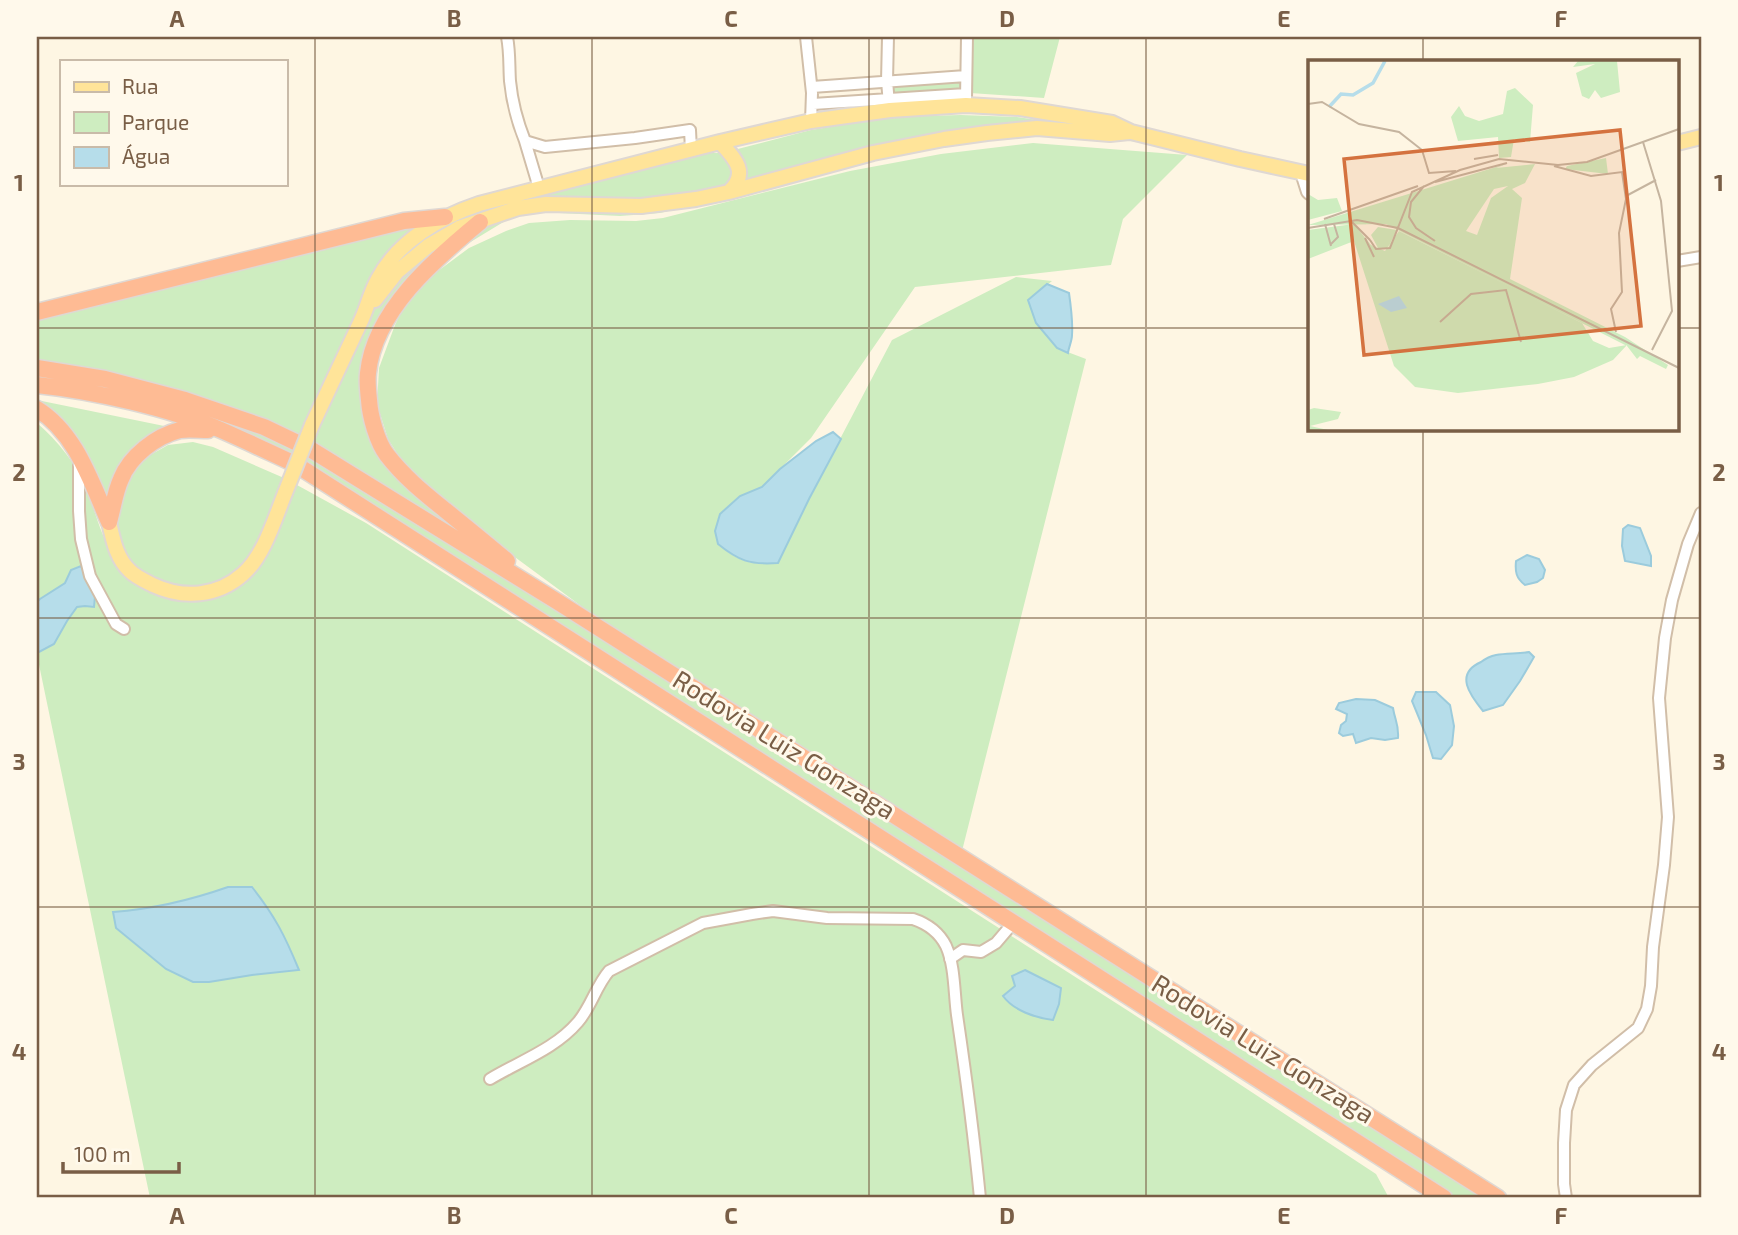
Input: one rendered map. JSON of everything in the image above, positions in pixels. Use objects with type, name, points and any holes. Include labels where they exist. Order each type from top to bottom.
[{"type":"highway","points":[[37,312],[404,221],[445,216]]},
{"type":"highway","points":[[480,222],[421,276],[390,314],[370,361],[370,412],[385,452],[407,480],[558,602]]},
{"type":"highway","name":"Rodovia Luiz Gonzaga","points":[[37,368],[129,385],[186,400],[264,427],[310,449],[558,602],[1498,1198]]},
{"type":"highway","name":"Rodovia Luiz Gonzaga","points":[[37,386],[76,391],[185,417],[295,464],[1444,1198]]},
{"type":"highway","points":[[37,409],[60,428],[75,449],[109,522]]},
{"type":"highway","points":[[109,522],[121,478],[144,449],[180,430],[220,430]]},
{"type":"main road","points":[[109,522],[116,550],[129,571],[175,594],[213,591],[231,583],[244,573],[255,561],[269,532],[312,425],[365,313],[378,279],[409,242],[445,216],[479,204],[720,142],[889,104],[966,99],[1112,123],[1131,132],[1305,174]]},
{"type":"main road","points":[[365,313],[397,272],[443,236],[518,208],[546,204],[641,206],[674,202],[729,192],[873,153],[955,137],[1037,128],[1110,134],[1131,132]]},
{"type":"main road","points":[[1678,143],[1701,137]]},
{"type":"main road","points":[[720,142],[734,156],[738,168],[738,180],[729,192]]},
{"type":"street","points":[[507,37],[513,106],[540,188]]},
{"type":"street","points":[[806,37],[812,86],[811,121]]},
{"type":"street","points":[[813,104],[889,104],[888,37]]},
{"type":"street","points":[[966,99],[967,37]]},
{"type":"street","points":[[812,86],[966,76]]},
{"type":"street","points":[[525,141],[545,147],[690,130],[691,150]]},
{"type":"street","points":[[1305,174],[1308,193]]},
{"type":"street","points":[[1678,261],[1701,257]]},
{"type":"street","points":[[79,457],[81,540],[90,576],[116,624],[124,629]]},
{"type":"street","points":[[1566,1198],[1563,1184],[1566,1110],[1574,1086],[1592,1065],[1637,1028],[1647,1009],[1668,817],[1659,698],[1665,638],[1688,544],[1701,513]]},
{"type":"street","points":[[490,1079],[552,1045],[567,1033],[587,1010],[605,976],[615,967],[692,928],[709,922],[773,911],[827,918],[914,919],[924,922],[942,939],[950,959],[980,1198]]},
{"type":"street","points":[[950,959],[963,950],[981,952],[996,943],[1013,923]]},
{"type":"green space","points":[[973,37],[1060,37],[1044,98],[970,93]]},
{"type":"green space","points":[[961,80],[962,91],[893,95],[892,85]]},
{"type":"green space","points":[[890,117],[1017,117],[1085,127],[1143,142],[1025,133],[956,139],[660,213],[620,216],[539,212],[510,218],[436,263],[374,346],[371,428],[480,547],[1498,1198],[1444,1198],[299,467],[310,449],[341,373],[295,464],[220,430],[37,385],[37,317],[464,215],[707,153],[726,153],[740,181],[730,151],[811,130]]},
{"type":"green space","points":[[1033,143],[1187,155],[1123,219],[1111,265],[915,287],[811,438],[762,487],[740,496],[715,531],[718,544],[732,555],[752,563],[778,563],[892,340],[1016,277],[1052,281],[1028,300],[1057,348],[1086,359],[962,851],[592,614],[412,477],[388,439],[377,404],[379,368],[407,300],[438,271],[469,248],[529,223],[663,218],[850,171],[941,154]]},
{"type":"green space","points":[[37,400],[174,428],[151,437],[107,509],[37,404]]},
{"type":"green space","points":[[37,423],[73,463],[84,481],[100,527],[116,560],[140,585],[159,594],[198,599],[226,593],[244,583],[258,569],[297,485],[366,523],[1130,1012],[1376,1174],[1389,1198],[150,1198],[37,655]]},
{"type":"green space","points":[[193,442],[213,447],[284,478],[258,546],[221,582],[198,588],[156,579],[137,568],[119,545],[116,521],[122,493],[133,470],[145,458],[168,445]]},
{"type":"water","points":[[1047,284],[1069,293],[1072,339],[1068,353],[1057,348],[1036,323],[1028,300]]},
{"type":"water","points":[[833,432],[841,439],[778,563],[745,561],[718,544],[715,531],[720,514],[740,496],[762,487],[816,441]]},
{"type":"water","points":[[1628,525],[1640,528],[1651,556],[1651,566],[1625,561],[1623,529]]},
{"type":"water","points":[[1527,555],[1539,559],[1545,570],[1543,578],[1525,585],[1516,572],[1516,561]]},
{"type":"water","points":[[81,566],[95,596],[94,607],[77,607],[54,644],[37,653],[37,602],[65,583],[71,570]]},
{"type":"water","points":[[1529,652],[1534,657],[1503,705],[1483,711],[1467,685],[1468,672],[1492,656]]},
{"type":"water","points":[[1416,692],[1436,692],[1450,705],[1454,726],[1452,745],[1441,759],[1433,758],[1412,701]]},
{"type":"water","points":[[1356,699],[1375,700],[1393,708],[1398,738],[1371,738],[1356,743],[1353,734],[1343,736],[1339,733],[1347,714],[1336,709],[1339,703]]},
{"type":"water","points":[[228,887],[252,887],[279,927],[299,970],[193,982],[166,969],[116,928],[113,912],[172,903]]},
{"type":"water","points":[[1025,970],[1061,988],[1053,1020],[1025,1012],[1003,996],[1015,986],[1012,976]]}]
